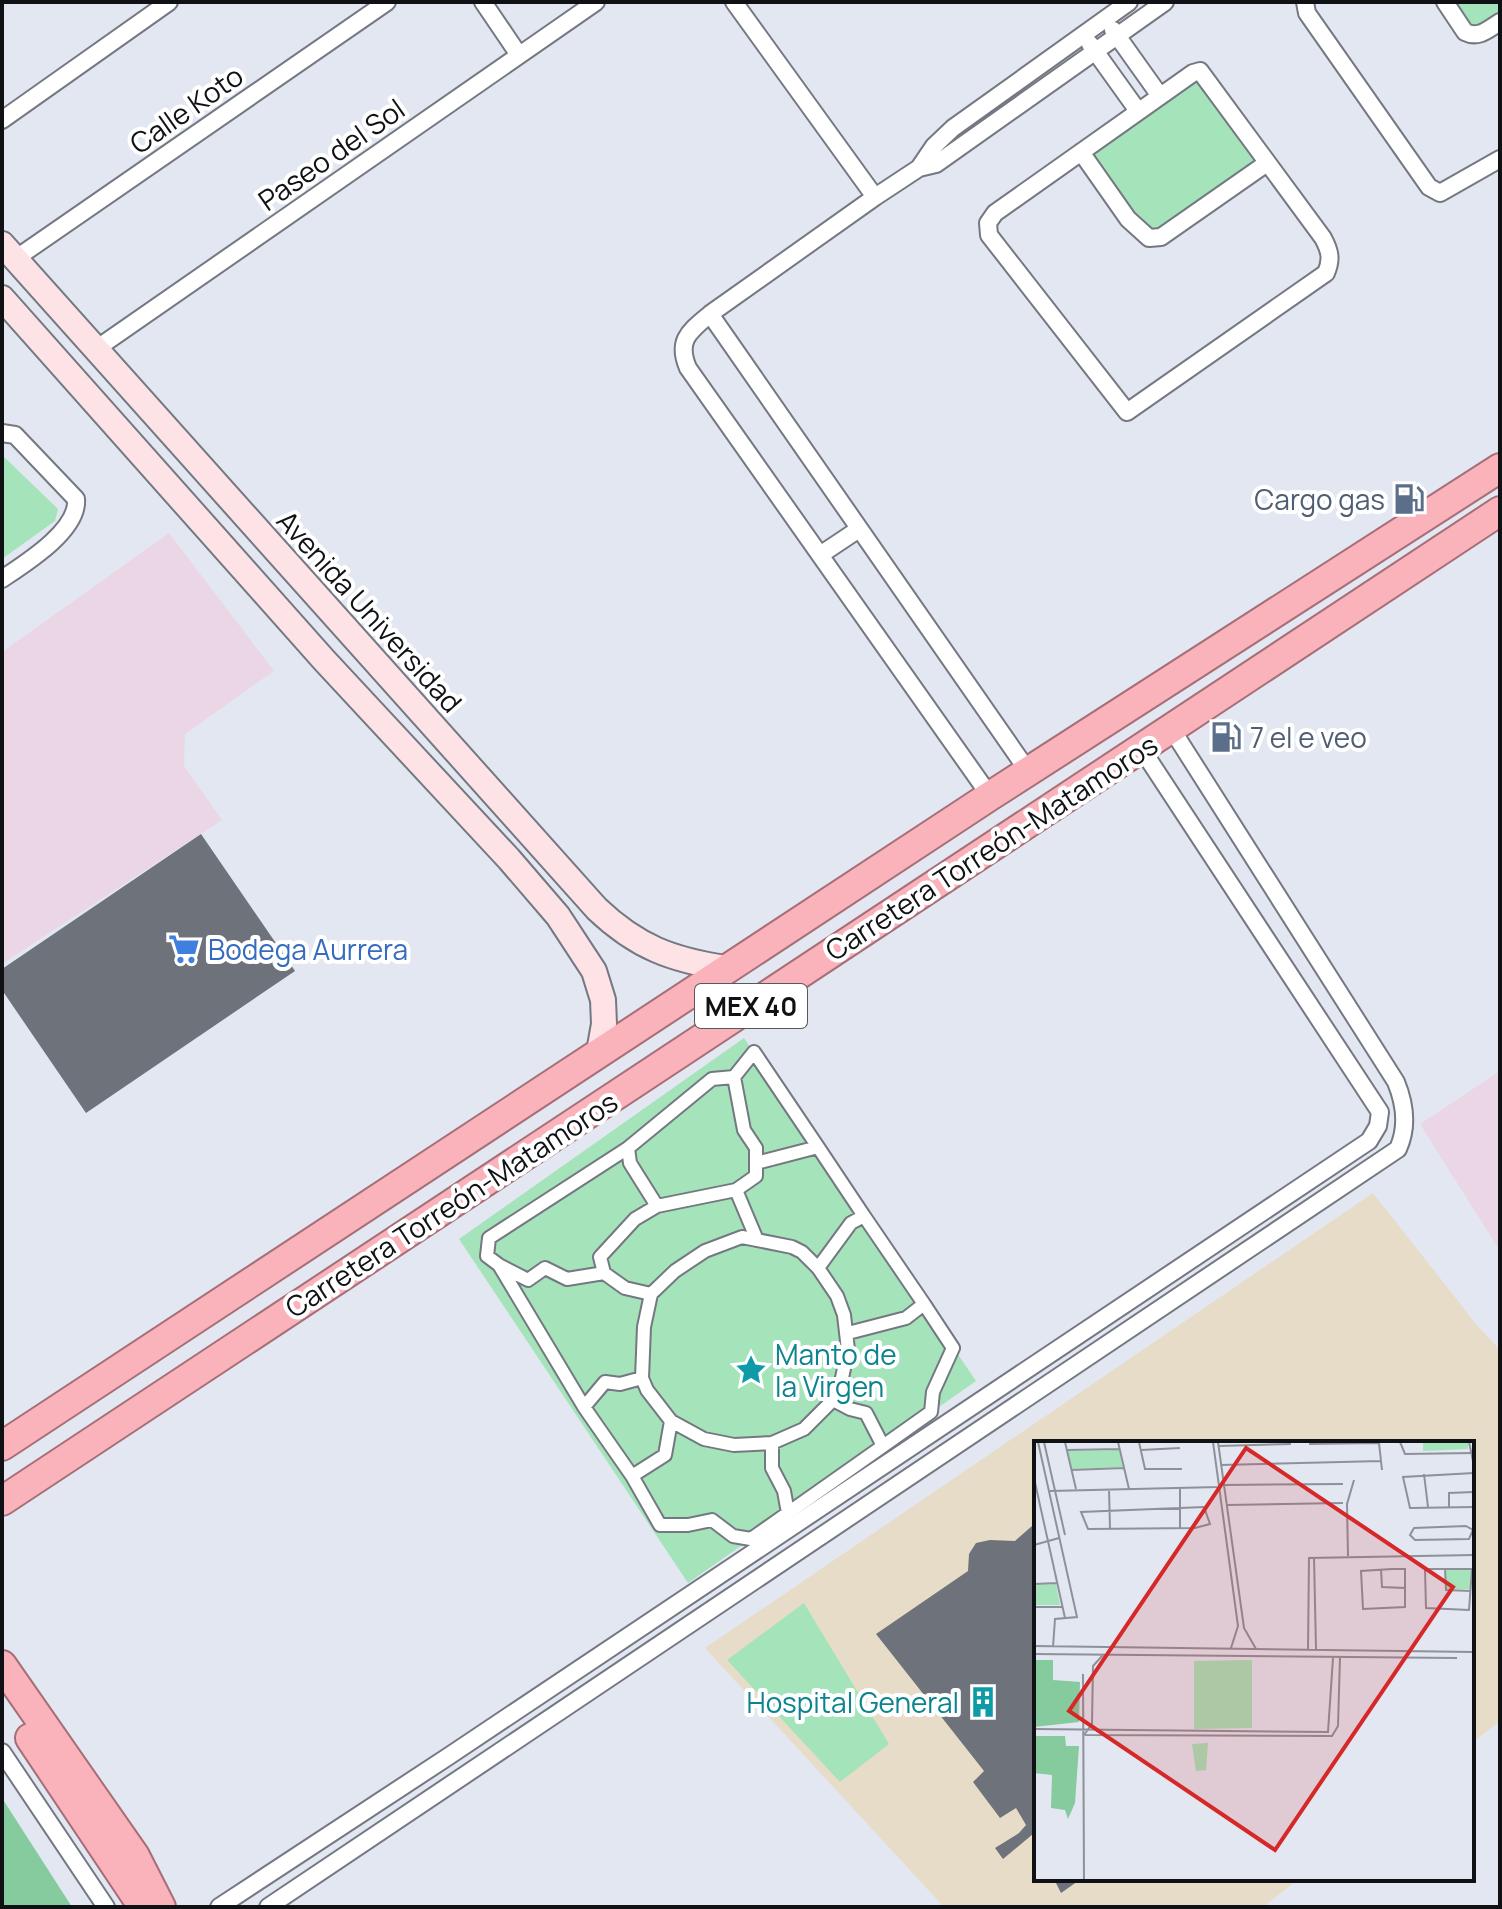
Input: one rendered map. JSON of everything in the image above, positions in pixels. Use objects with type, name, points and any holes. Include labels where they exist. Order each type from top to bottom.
[{"type":"highway","name":"MEX 40","points":[[2,1446],[726,968],[1500,468]]},
{"type":"highway","name":"Carretera Torreón-Matamoros","points":[[2,1501],[1500,511]]},
{"type":"highway","points":[[2,1467],[83,1410],[101,1393],[114,1371]]},
{"type":"highway","points":[[2,1665],[135,1856],[161,1907]]},
{"type":"highway","points":[[2,1697],[143,1907]]},
{"type":"main road","name":"Avenida Universidad","points":[[8,252],[597,909],[633,939],[656,952],[726,968]]},
{"type":"main road","points":[[2,298],[324,660],[558,916],[594,971],[603,1000],[604,1024],[599,1052]]},
{"type":"main road","points":[[478,828],[505,804]]},
{"type":"street","points":[[2,120],[169,2]]},
{"type":"street","name":"Calle Koto","points":[[8,252],[387,2]]},
{"type":"street","points":[[483,2],[519,55]]},
{"type":"street","name":"Paseo del Sol","points":[[96,349],[596,2]]},
{"type":"street","points":[[734,2],[875,197]]},
{"type":"street","points":[[919,168],[934,146],[953,128],[1129,2]]},
{"type":"street","points":[[990,796],[688,368],[683,348],[686,336],[710,314],[875,197],[919,168],[936,164],[1165,2]]},
{"type":"street","points":[[1305,2],[1307,13],[1429,187],[1440,193],[1500,159]]},
{"type":"street","points":[[1445,2],[1465,32],[1470,34],[1480,34],[1500,22]]},
{"type":"street","points":[[1106,18],[1160,96]]},
{"type":"street","points":[[1083,34],[1138,111]]},
{"type":"street","points":[[1200,71],[1323,238],[1331,258],[1326,273],[1127,412],[989,235],[988,223],[995,213],[1160,96],[1200,71]]},
{"type":"street","points":[[1081,152],[1128,219],[1149,238],[1161,237],[1267,163]]},
{"type":"street","points":[[710,314],[1028,771]]},
{"type":"street","points":[[2,433],[15,435],[76,499],[77,510],[70,524],[2,579]]},
{"type":"street","points":[[820,555],[859,529]]},
{"type":"street","points":[[268,1907],[1398,1149],[1404,1137],[1402,1097],[1396,1082],[1171,728]]},
{"type":"street","points":[[219,1907],[1369,1141],[1378,1126],[1380,1112],[1141,748]]},
{"type":"street","points":[[499,1265],[584,1407],[632,1476],[660,1525],[688,1525],[712,1520],[733,1536],[751,1539],[931,1412],[933,1392],[953,1348],[754,1052],[734,1077],[712,1079],[628,1148],[489,1238],[487,1256],[528,1280],[545,1268],[567,1279],[604,1273]]},
{"type":"street","points":[[651,1294],[625,1288],[604,1273],[600,1257],[635,1219],[657,1206],[736,1190],[756,1176],[756,1148],[744,1130],[734,1077]]},
{"type":"street","points":[[756,1163],[818,1147]]},
{"type":"street","points":[[628,1148],[630,1163],[657,1206]]},
{"type":"street","points":[[736,1190],[757,1240]]},
{"type":"street","points":[[818,1268],[851,1223],[864,1216]]},
{"type":"street","points":[[742,1237],[757,1240],[792,1247],[818,1268],[837,1296],[848,1333],[848,1350],[840,1387],[833,1400],[804,1429],[772,1443],[734,1445],[704,1439],[671,1421],[647,1390],[642,1378],[644,1327],[651,1294],[675,1271],[705,1251],[742,1237]]},
{"type":"street","points":[[848,1333],[906,1318],[924,1304]]},
{"type":"street","points":[[584,1407],[605,1382],[620,1384],[642,1378]]},
{"type":"street","points":[[833,1400],[866,1413],[883,1446]]},
{"type":"street","points":[[632,1476],[665,1455],[671,1421]]},
{"type":"street","points":[[772,1443],[772,1468],[784,1491],[788,1513]]},
{"type":"street","points":[[911,1448],[923,1467]]},
{"type":"street","points":[[2,1752],[106,1907]]},
{"type":"street","points":[[449,1756],[464,1776]]},
{"type":"shaded area","points":[[169,533],[274,671],[185,734],[184,766],[222,820],[2,964],[2,652]]},
{"type":"shaded area","points":[[1500,1071],[1500,1251],[1420,1124]]},
{"type":"shaded area","points":[[1373,1193],[1500,1350],[1500,1721],[1474,1741],[1474,1441],[1034,1441],[1034,1881],[1296,1881],[1263,1907],[944,1907],[705,1648]]},
{"type":"green space","points":[[1454,2],[1500,2],[1500,13],[1473,30]]},
{"type":"green space","points":[[1198,73],[1262,162],[1150,235],[1085,153]]},
{"type":"green space","points":[[2,455],[58,509],[55,521],[2,559]]},
{"type":"green space","points":[[744,1038],[976,1381],[688,1583],[459,1239]]},
{"type":"green space","points":[[804,1603],[889,1744],[840,1782],[727,1660]]},
{"type":"green space","points":[[2,1798],[72,1907],[2,1907]]},
{"type":"building","points":[[201,834],[295,971],[86,1113],[2,990],[2,969]]},
{"type":"building","name":"Hospital General","points":[[1034,1526],[1034,1836],[1003,1859],[995,1848],[1026,1825],[1016,1808],[1000,1818],[973,1782],[984,1771],[876,1634],[968,1571],[969,1554],[976,1543],[1015,1541]]},
{"type":"building","points":[[1055,1881],[1078,1881],[1061,1893]]},
{"type":"place","name":"Cargo gas","points":[[1409,499]]},
{"type":"place","name":"7 el e veo","points":[[1226,737]]},
{"type":"place","name":"Bodega Aurrera","points":[[184,949]]},
{"type":"place","name":"Manto de la Virgen","points":[[751,1370]]},
{"type":"place","name":"Hospital General","points":[[983,1702]]}]
